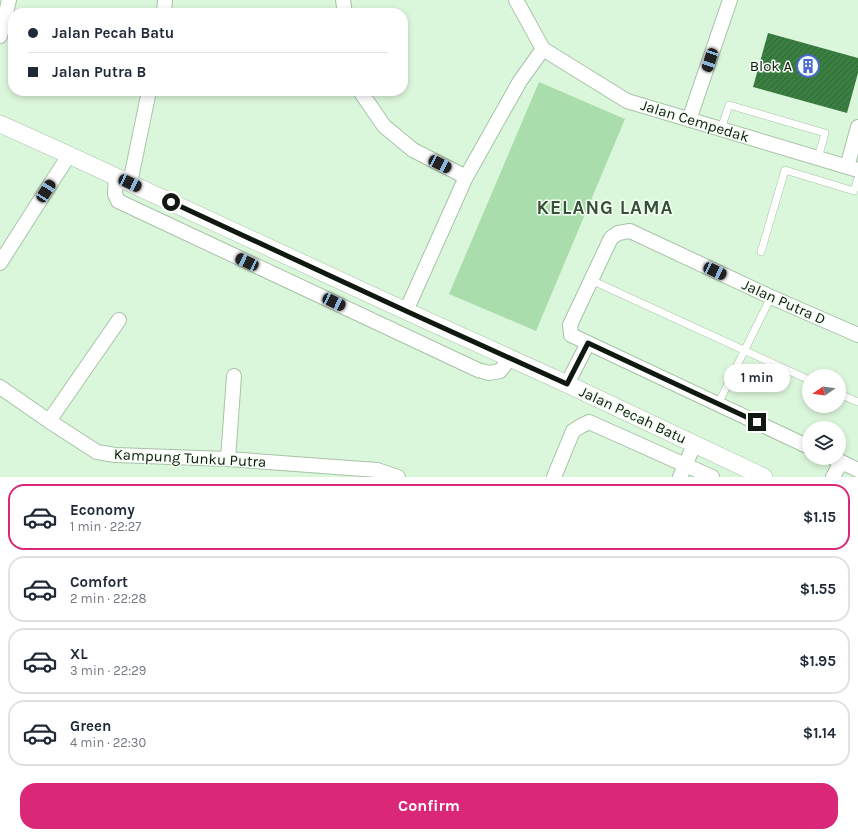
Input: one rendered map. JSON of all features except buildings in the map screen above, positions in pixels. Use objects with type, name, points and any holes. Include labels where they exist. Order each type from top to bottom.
[{"type":"street","name":"Jalan Cempedak","points":[[516,0],[543,49],[627,101],[852,168]]},
{"type":"street","points":[[690,120],[730,0]]},
{"type":"street","points":[[0,36],[5,9]]},
{"type":"street","points":[[406,311],[466,177],[520,81],[543,49]]},
{"type":"street","points":[[148,96],[123,180],[115,194],[118,201],[478,370],[489,373],[500,371],[510,358]]},
{"type":"street","points":[[363,96],[384,126],[413,150],[466,177]]},
{"type":"street","name":"Jalan Pecah Batu","points":[[0,124],[567,384],[764,477]]},
{"type":"street","points":[[852,168],[858,128]]},
{"type":"street","points":[[0,263],[69,155]]},
{"type":"street","name":"Jalan Putra D","points":[[588,343],[571,335],[570,325],[611,238],[618,233],[630,231],[771,297],[858,335]]},
{"type":"street","points":[[48,421],[119,320]]},
{"type":"street","points":[[567,384],[588,343],[802,444]]},
{"type":"street","points":[[228,459],[234,376]]},
{"type":"street","name":"Kampung Tunku Putra","points":[[2,392],[97,452],[115,455],[228,459],[377,470],[398,477]]},
{"type":"street","points":[[554,477],[574,431],[589,422],[683,471],[712,477]]},
{"type":"street","points":[[683,471],[694,445]]},
{"type":"street","points":[[846,464],[858,470]]},
{"type":"street","points":[[833,477],[836,465]]},
{"type":"lane","points":[[721,129],[728,105],[825,133],[818,158]]},
{"type":"lane","points":[[761,252],[785,170],[854,191],[858,178]]},
{"type":"lane","points":[[591,280],[802,377]]},
{"type":"lane","points":[[718,404],[771,297]]},
{"type":"lane","points":[[846,397],[858,402]]},
{"type":"green space","points":[[539,82],[625,119],[536,331],[449,294]]},
{"type":"place","name":"Blok A","points":[[808,66]]},
{"type":"district","name":"KELANG LAMA","points":[[605,208]]},
{"type":"route","points":[[171,202],[567,384],[588,343],[757,422]]}]
